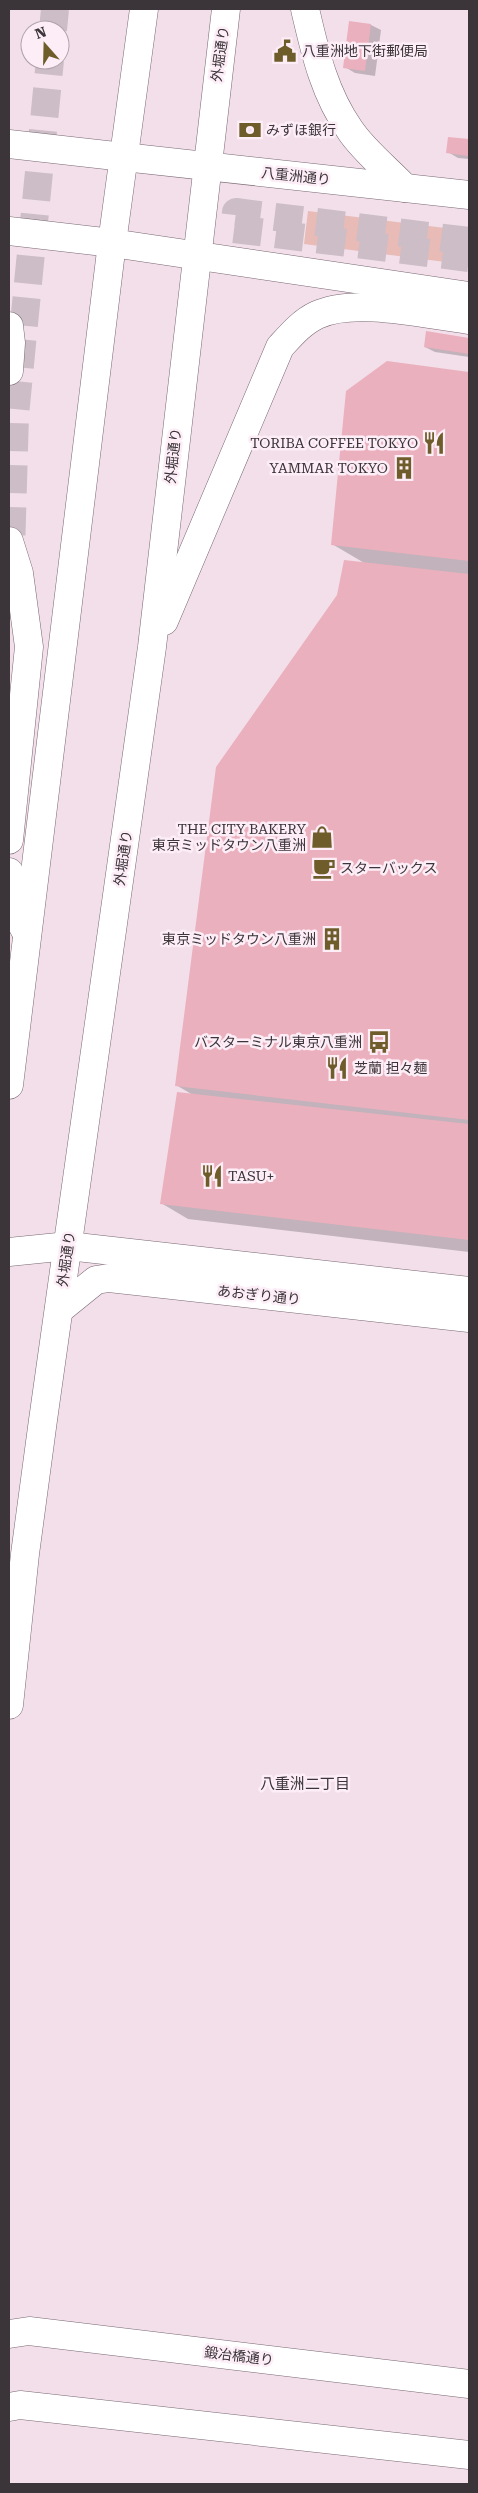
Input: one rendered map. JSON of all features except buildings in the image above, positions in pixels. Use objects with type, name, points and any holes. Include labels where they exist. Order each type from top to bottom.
[{"type":"main road","points":[[9,1085],[112,243],[144,9]]},
{"type":"main road","name":"外堀通り","points":[[9,1705],[25,1554],[152,648],[226,9]]},
{"type":"main road","points":[[305,9],[318,66],[333,101],[350,131],[405,188]]},
{"type":"main road","name":"八重洲通り","points":[[9,144],[469,195]]},
{"type":"main road","points":[[9,230],[112,243],[469,296]]},
{"type":"main road","points":[[152,648],[280,347],[297,329],[316,315],[334,308],[357,306],[469,320]]},
{"type":"main road","points":[[9,326],[11,343],[9,372]]},
{"type":"main road","points":[[9,541],[19,573],[29,648],[9,840]]},
{"type":"main road","points":[[9,872],[11,904],[27,934]]},
{"type":"main road","name":"あおぎり通り","points":[[9,1252],[68,1246],[469,1291]]},
{"type":"main road","name":"あおぎり通り","points":[[59,1310],[96,1280],[108,1278],[469,1318]]},
{"type":"main road","name":"鍛冶橋通り","points":[[9,2334],[29,2331],[469,2384]]},
{"type":"main road","points":[[9,2407],[20,2405],[469,2455]]},
{"type":"shaded area","points":[[308,211],[469,231],[469,265],[304,244]]},
{"type":"tunnel","points":[[54,20],[55,9]]},
{"type":"tunnel","points":[[9,619],[15,415],[49,70]]},
{"type":"tunnel","points":[[469,241],[236,212],[234,229],[469,258]]},
{"type":"place","name":"八重洲地下街郵便局","points":[[285,51]]},
{"type":"place","name":"みずほ銀行","points":[[250,130]]},
{"type":"place","name":"TORIBA COFFEE TOKYO","points":[[434,443]]},
{"type":"place","name":"YAMMAR TOKYO","points":[[404,468]]},
{"type":"place","name":"THE CITY BAKERY 東京ミッドタウン八重洲","points":[[322,837]]},
{"type":"place","name":"スターバックス","points":[[324,868]]},
{"type":"place","name":"東京ミッドタウン八重洲","points":[[332,939]]},
{"type":"place","name":"バスターミナル東京八重洲","points":[[379,1042]]},
{"type":"place","name":"芝蘭 担々麺","points":[[337,1068]]},
{"type":"place","name":"TASU+","points":[[212,1176]]},
{"type":"district","name":"八重洲二丁目","points":[[305,1784]]}]
